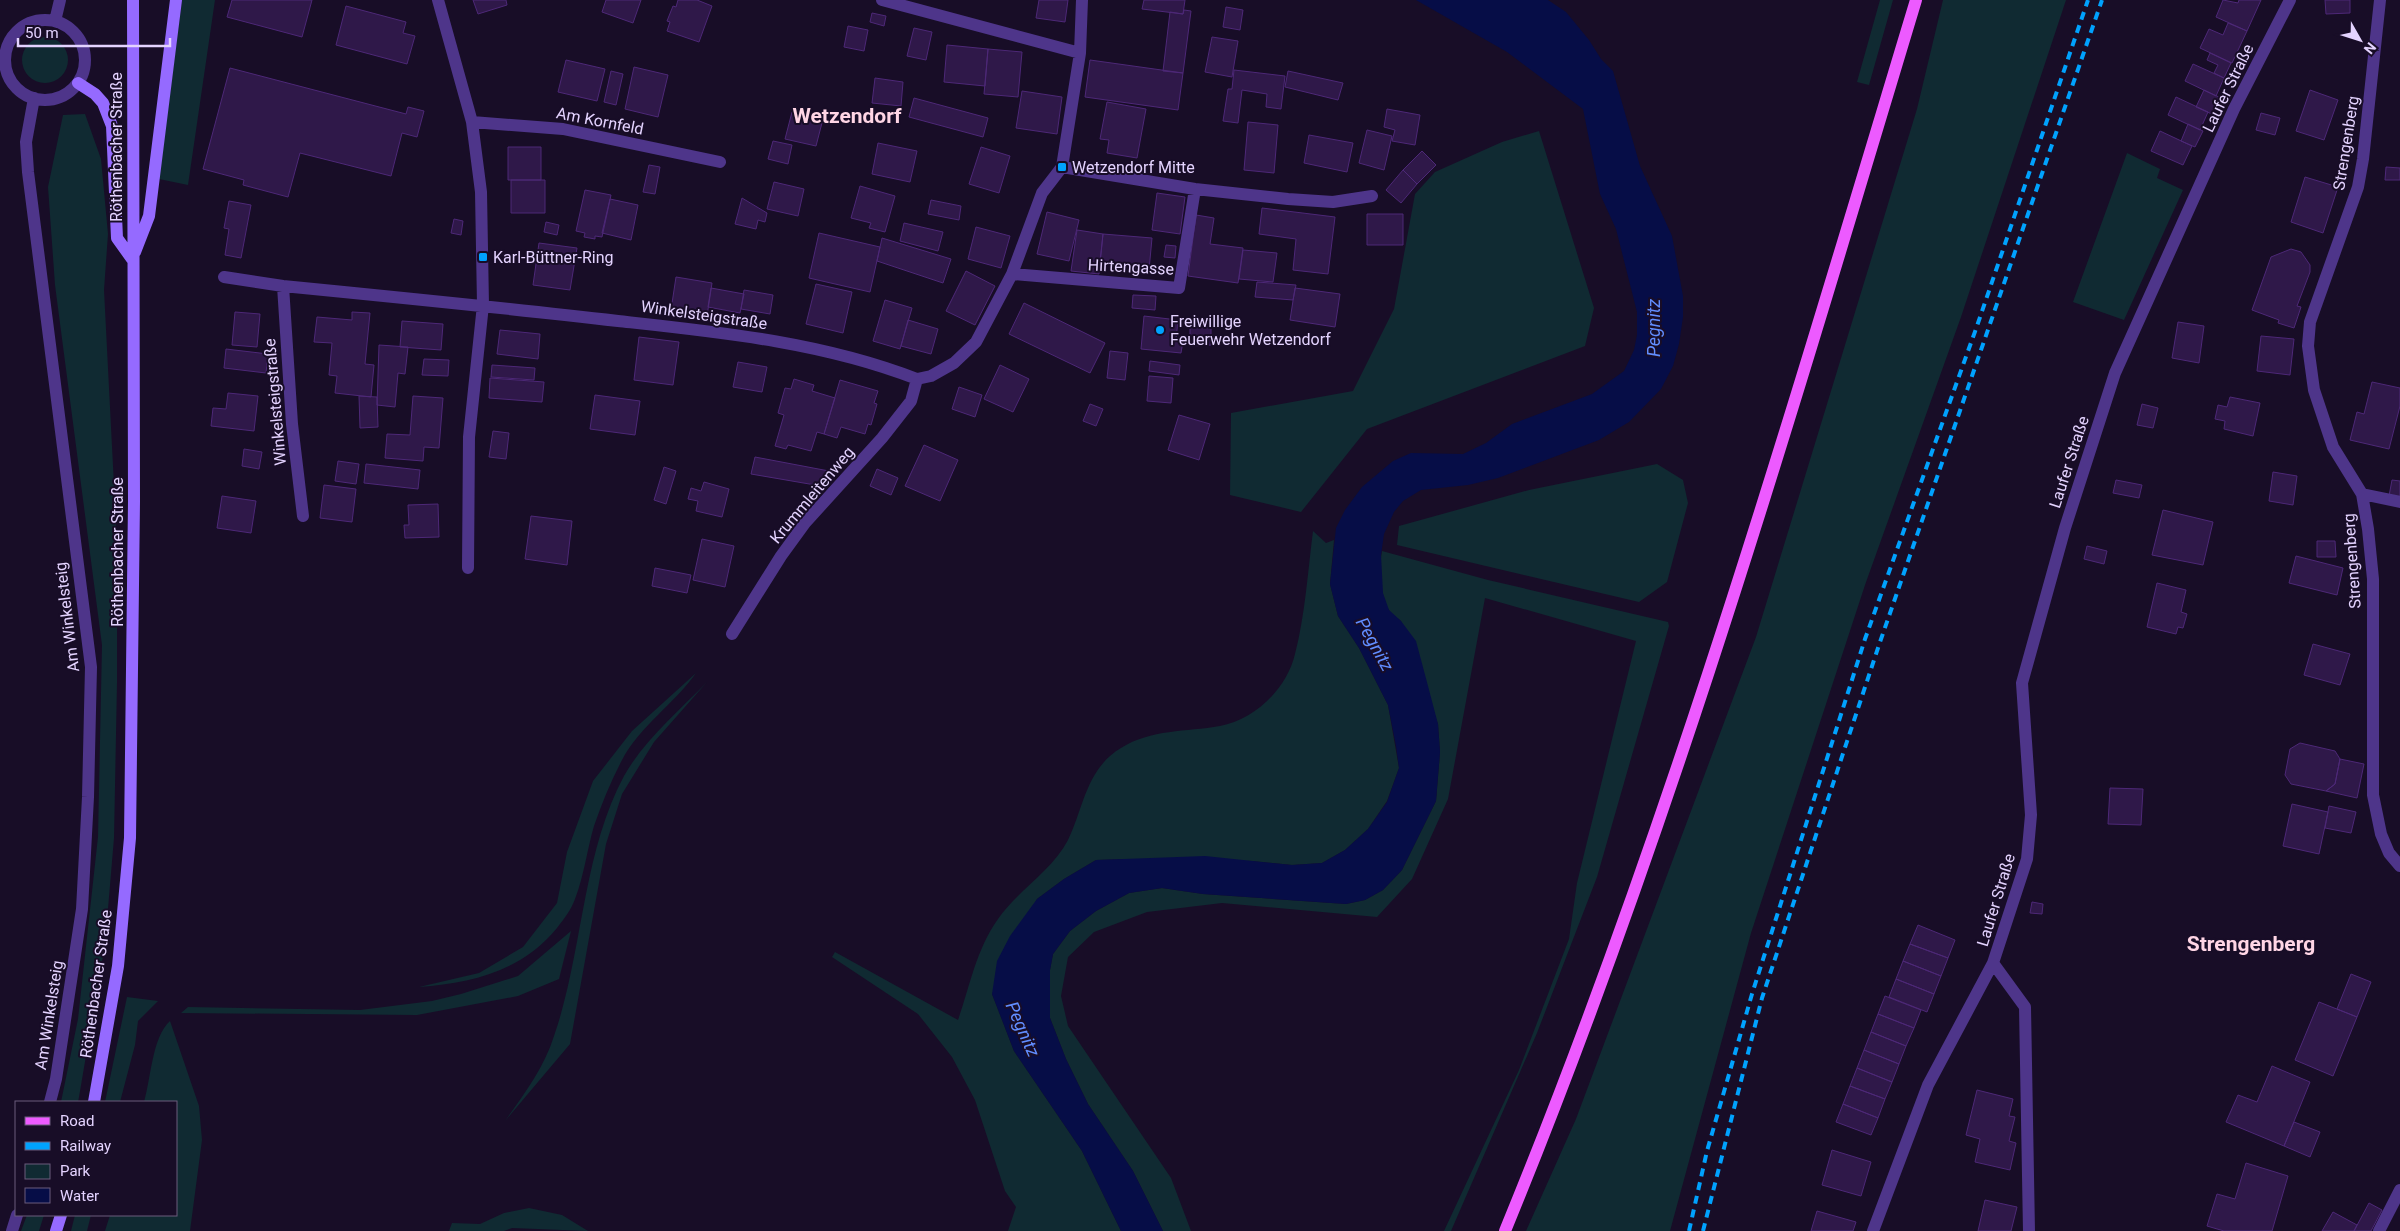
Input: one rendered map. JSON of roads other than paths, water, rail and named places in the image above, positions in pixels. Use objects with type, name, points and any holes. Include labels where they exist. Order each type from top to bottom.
[{"type":"main road","name":"Röthenbacher Straße","points":[[94,1101],[118,966],[130,838],[134,510],[132,259],[133,0]]},
{"type":"main road","points":[[132,259],[149,216],[176,0]]},
{"type":"main road","points":[[1505,1231],[1570,1066],[1690,731],[1759,519],[1916,0]]},
{"type":"main road","points":[[78,84],[95,94],[103,103],[112,126],[117,238],[132,259]]},
{"type":"main road","points":[[56,1231],[61,1216]]},
{"type":"street","points":[[55,20],[60,0]]},
{"type":"street","points":[[438,0],[472,122],[481,192],[483,305],[469,437],[468,568]]},
{"type":"street","points":[[882,0],[1080,53]]},
{"type":"street","points":[[917,379],[931,376],[954,363],[976,342],[1012,274],[1042,193],[1062,167],[1080,53],[1082,0]]},
{"type":"street","name":"Laufer Straße","points":[[1873,1231],[1928,1086],[1993,963],[2027,859],[2031,815],[2022,683],[2065,528],[2115,373],[2234,110],[2290,0]]},
{"type":"street","name":"Strengenberg","points":[[2380,0],[2363,159],[2358,187],[2310,322],[2308,346],[2314,390],[2330,439],[2362,494],[2373,579],[2373,794],[2381,834],[2389,853],[2400,866]]},
{"type":"street","points":[[40,20],[55,20],[65,24],[76,33],[83,44],[86,58],[84,71],[78,84],[69,93],[57,99],[34,98],[20,91],[11,82],[2,58],[15,33],[26,24],[40,20]]},
{"type":"street","name":"Am Winkelsteig","points":[[34,98],[26,142],[28,172],[91,667],[88,797],[82,908],[56,1079],[50,1101]]},
{"type":"street","name":"Am Kornfeld","points":[[472,122],[563,129],[720,162]]},
{"type":"street","points":[[1062,167],[1195,189],[1288,199],[1333,202],[1372,196]]},
{"type":"street","name":"Hirtengasse","points":[[1012,274],[1179,288],[1195,189]]},
{"type":"street","name":"Winkelsteigstraße","points":[[224,277],[283,286],[483,305],[688,328],[814,347],[891,369],[917,379]]},
{"type":"street","name":"Winkelsteigstraße","points":[[283,286],[292,424],[302,516]]},
{"type":"street","name":"Krummleitenweg","points":[[732,634],[781,556],[806,523],[882,438],[911,401],[917,379]]},
{"type":"street","points":[[2362,494],[2400,502]]},
{"type":"street","name":"Laufer Straße","points":[[1993,963],[2025,1007],[2029,1231]]},
{"type":"street","points":[[2379,1231],[2400,1190]]},
{"type":"street","points":[[12,1231],[17,1216]]},
{"type":"water","name":"Pegnitz","points":[[1416,0],[1548,0],[1566,12],[1589,40],[1601,59],[1613,71],[1640,166],[1672,236],[1683,296],[1683,317],[1679,344],[1673,366],[1661,389],[1629,422],[1599,440],[1498,478],[1468,485],[1421,490],[1403,501],[1394,512],[1384,534],[1381,555],[1383,593],[1389,610],[1401,621],[1416,641],[1438,724],[1440,752],[1436,801],[1402,870],[1383,890],[1365,900],[1346,904],[1203,894],[1162,888],[1129,893],[1096,911],[1070,931],[1053,954],[1050,970],[1050,1018],[1066,1059],[1088,1104],[1133,1171],[1163,1231],[1121,1231],[1082,1151],[1014,1051],[992,994],[997,961],[1010,936],[1037,899],[1064,879],[1096,860],[1205,856],[1292,865],[1322,863],[1345,850],[1368,829],[1387,802],[1399,768],[1388,705],[1359,648],[1338,616],[1330,584],[1336,528],[1345,510],[1362,487],[1393,461],[1411,453],[1463,454],[1486,443],[1512,424],[1592,394],[1624,371],[1634,350],[1637,335],[1637,312],[1616,229],[1600,194],[1583,109],[1507,52]]},
{"type":"railway","points":[[1689,1231],[1707,1151],[1752,994],[1865,639],[1977,326],[2088,0]]},
{"type":"railway","points":[[1703,1231],[1762,998],[1879,645],[2102,0]]},
{"type":"place","name":"Wetzendorf Mitte","points":[[1062,167]]},
{"type":"place","name":"Karl-Büttner-Ring","points":[[483,257]]},
{"type":"place","name":"Freiwillige Feuerwehr Wetzendorf","points":[[1160,330]]},
{"type":"district","name":"Wetzendorf","points":[[847,116]]},
{"type":"district","name":"Strengenberg","points":[[2251,944]]}]
